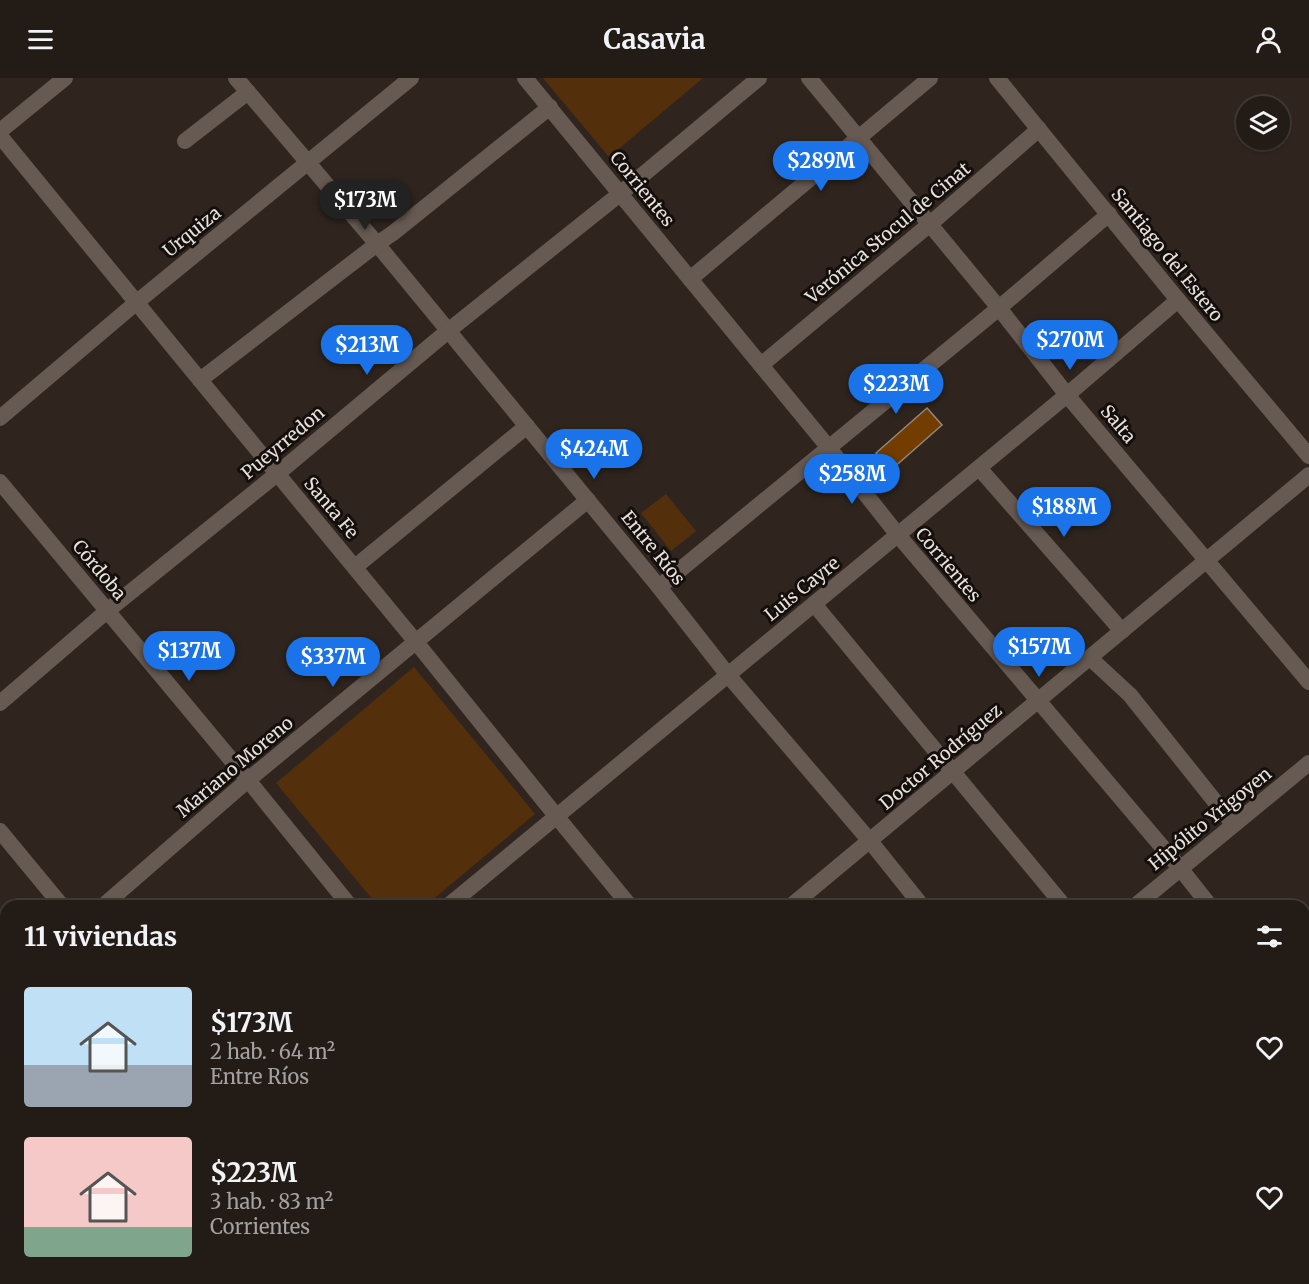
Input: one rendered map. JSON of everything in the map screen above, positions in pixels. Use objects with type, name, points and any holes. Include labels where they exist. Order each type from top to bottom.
[{"type":"street","points":[[0,134],[65,78]]},
{"type":"street","name":"Urquiza","points":[[0,418],[137,302],[411,78]]},
{"type":"street","name":"Corrientes","points":[[525,78],[829,448],[898,536],[1205,900]]},
{"type":"street","name":"Pueyrredon","points":[[0,703],[107,611],[759,78]]},
{"type":"street","name":"Salta","points":[[809,78],[999,308],[1067,395],[1309,682]]},
{"type":"street","points":[[690,279],[930,78]]},
{"type":"street","name":"Santiago del Estero","points":[[997,78],[1309,456]]},
{"type":"street","points":[[185,141],[240,82]]},
{"type":"street","name":"Entre Ríos","points":[[240,82],[588,500],[728,675],[870,841],[917,900]]},
{"type":"street","points":[[200,380],[393,233],[550,108]]},
{"type":"street","name":"Verónica Stocul de Cinat","points":[[761,365],[930,224],[1039,129]]},
{"type":"street","name":"Santa Fe","points":[[0,134],[625,900]]},
{"type":"street","points":[[659,587],[999,308],[1109,214]]},
{"type":"street","name":"Luis Cayre","points":[[455,900],[898,536],[1178,300]]},
{"type":"street","points":[[355,567],[527,426]]},
{"type":"street","points":[[979,468],[1122,631]]},
{"type":"street","name":"Doctor Rodríguez","points":[[798,900],[1309,476]]},
{"type":"street","name":"Córdoba","points":[[0,482],[345,900]]},
{"type":"street","name":"Mariano Moreno","points":[[110,900],[248,780],[588,500]]},
{"type":"street","points":[[814,604],[1059,900]]},
{"type":"street","points":[[1090,658],[1130,695],[1233,824]]},
{"type":"street","name":"Hipólito Yrigoyen","points":[[1142,900],[1309,763]]},
{"type":"street","points":[[0,831],[57,900]]},
{"type":"shaded area","points":[[543,78],[703,78],[609,157]]},
{"type":"shaded area","points":[[666,494],[696,531],[671,551],[641,513]]},
{"type":"shaded area","points":[[414,667],[535,814],[432,900],[373,900],[276,783]]},
{"type":"building","points":[[927,408],[942,425],[891,470],[876,453]]}]
